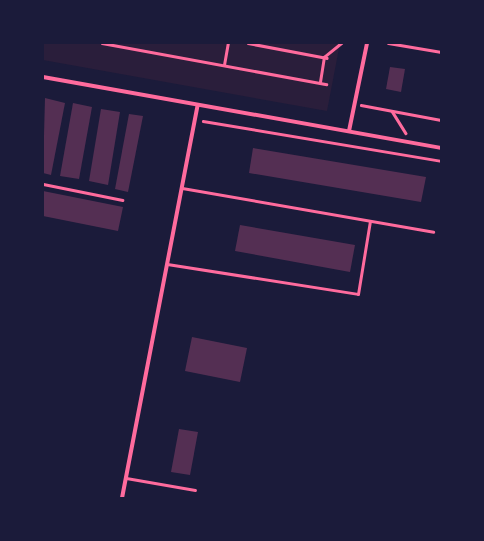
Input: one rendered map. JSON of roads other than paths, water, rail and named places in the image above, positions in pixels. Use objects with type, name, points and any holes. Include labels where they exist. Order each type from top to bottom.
[{"type":"street","points":[[349,131],[366,43]]},
{"type":"street","points":[[43,77],[441,148]]},
{"type":"street","points":[[122,498],[198,104]]},
{"type":"lane","points":[[388,43],[410,45],[441,52]]},
{"type":"lane","points":[[43,184],[122,200]]},
{"type":"lane","points":[[182,188],[433,232]]},
{"type":"lane","points":[[167,264],[358,294],[370,221]]},
{"type":"lane","points":[[126,478],[195,490]]}]
